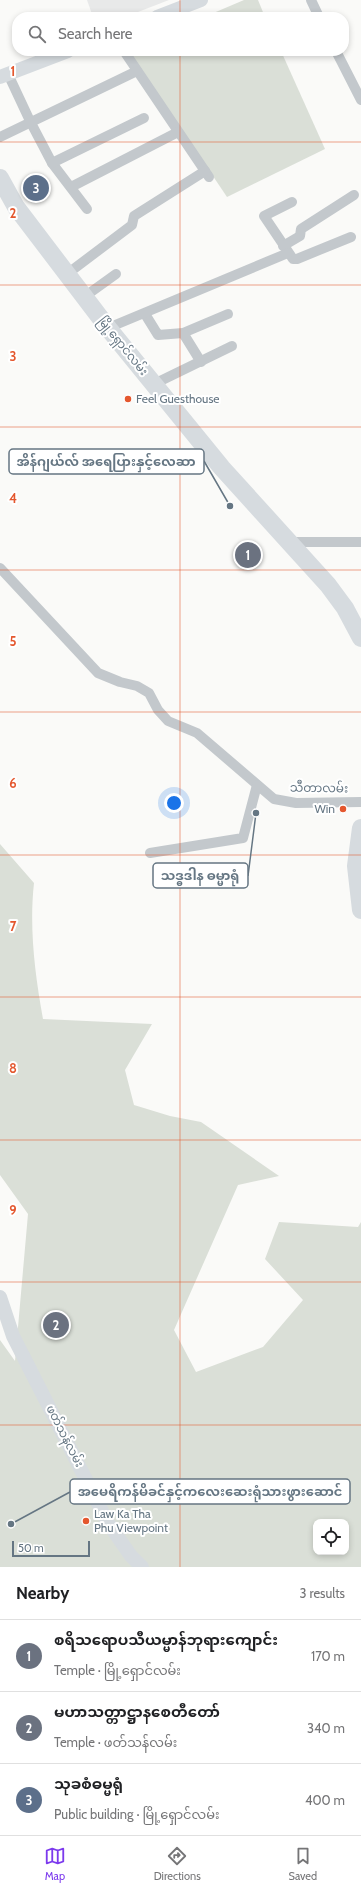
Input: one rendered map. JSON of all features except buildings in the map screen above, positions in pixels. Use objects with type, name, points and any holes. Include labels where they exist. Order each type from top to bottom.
[{"type":"highway","name":"မြို့ရှောင်လမ်း","points":[[0,178],[16,207],[108,328],[222,468],[332,591],[345,608],[361,638]]},
{"type":"highway","points":[[361,828],[359,865],[361,910]]},
{"type":"street","points":[[170,12],[201,0]]},
{"type":"street","points":[[311,0],[317,12]]},
{"type":"street","points":[[55,56],[4,76],[52,163],[87,209]]},
{"type":"street","points":[[67,274],[132,225],[134,216],[207,174],[127,56]]},
{"type":"street","points":[[339,56],[361,100]]},
{"type":"street","points":[[0,137],[137,71]]},
{"type":"street","points":[[52,163],[144,118]]},
{"type":"street","points":[[71,187],[178,132]]},
{"type":"street","points":[[108,328],[145,314],[285,250],[300,236],[301,229],[354,195]]},
{"type":"street","points":[[292,202],[264,216],[285,250],[293,259],[297,259],[350,237]]},
{"type":"street","points":[[84,297],[116,274]]},
{"type":"street","points":[[145,314],[158,335],[183,332],[228,314]]},
{"type":"street","points":[[183,332],[201,362]]},
{"type":"street","points":[[154,384],[232,346]]},
{"type":"street","points":[[289,542],[361,542]]},
{"type":"street","name":"သီတာလမ်း","points":[[0,568],[98,673],[120,682],[137,686],[149,693],[158,710],[168,722],[197,733],[274,799],[296,803],[361,802]]},
{"type":"street","points":[[150,853],[243,838],[257,785]]},
{"type":"street","name":"ဖတ်သန်လမ်း","points":[[0,1297],[13,1336],[108,1523],[130,1556],[142,1567]]},
{"type":"shaded area","points":[[87,0],[169,0],[138,12],[91,12]]},
{"type":"shaded area","points":[[244,0],[258,0],[263,12],[216,12]]},
{"type":"shaded area","points":[[132,56],[283,56],[325,149],[227,197]]},
{"type":"shaded area","points":[[0,844],[34,883],[32,917],[34,951],[43,1019],[152,1024],[125,1070],[134,1105],[170,1116],[201,1122],[279,1176],[238,1185],[174,1330],[196,1372],[263,1347],[303,1300],[265,1259],[279,1222],[358,1227],[361,1222],[361,1567],[0,1567],[0,1340],[15,1361],[28,1214],[0,1175]]},
{"type":"place","name":"သုခစံဓမ္မရုံ","points":[[36,188]]},
{"type":"place","name":"Feel Guesthouse","points":[[128,399]]},
{"type":"place","name":"အိန်ဂျယ်လ် အရေပြားနှင့်လေဆာ","points":[[230,506]]},
{"type":"place","name":"စရိသရောပသီယမ္မာန်ဘုရားကျောင်း","points":[[248,555]]},
{"type":"place","name":"Win","points":[[343,809]]},
{"type":"place","name":"သဒ္ဓဒါန ဓမ္မာရုံ","points":[[256,813]]},
{"type":"place","name":"မဟာသတ္တာဋ္ဌာနစေတီတော်","points":[[56,1325]]},
{"type":"place","name":"Law Ka Tha Phu Viewpoint","points":[[86,1521]]},
{"type":"place","name":"အမေရိကန်မိခင်နှင့်ကလေးဆေးရုံသားဖွားဆောင်","points":[[11,1524]]}]
